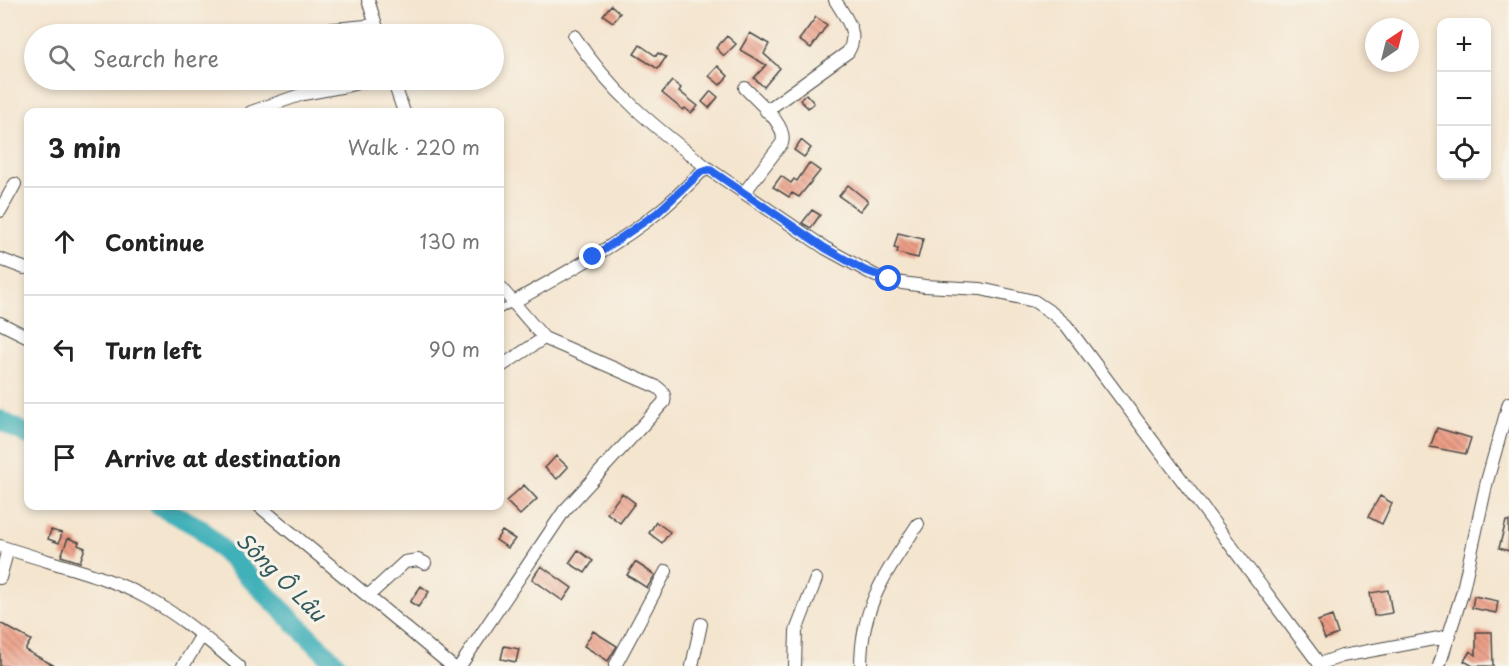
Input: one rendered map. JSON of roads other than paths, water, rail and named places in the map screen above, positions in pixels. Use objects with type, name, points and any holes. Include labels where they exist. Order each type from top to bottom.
[{"type":"street","points":[[368,0],[375,24]]},
{"type":"street","points":[[766,111],[848,52],[854,38],[840,2]]},
{"type":"street","points":[[574,36],[590,60],[632,107],[709,169],[825,248],[876,276],[925,286],[959,287],[1002,293],[1034,301],[1052,313],[1066,326],[1320,665],[1342,656],[1450,636]]},
{"type":"street","points":[[744,193],[782,143],[784,136],[781,126],[745,88]]},
{"type":"street","points":[[263,108],[303,94],[324,90]]},
{"type":"street","points":[[396,90],[403,108]]},
{"type":"street","points":[[512,303],[593,257],[626,235],[657,213],[701,172],[709,169]]},
{"type":"street","points":[[0,212],[15,184]]},
{"type":"street","points":[[0,259],[24,268]]},
{"type":"street","points":[[460,666],[564,511],[664,402],[665,398],[657,387],[544,338],[504,292]]},
{"type":"street","points":[[0,323],[24,335]]},
{"type":"street","points":[[504,364],[544,338]]},
{"type":"street","points":[[1438,666],[1450,636],[1462,594],[1487,481],[1509,403]]},
{"type":"street","points":[[264,510],[452,666]]},
{"type":"street","points":[[861,666],[861,641],[876,592],[918,524]]},
{"type":"street","points":[[0,578],[4,548],[129,589],[163,607],[239,666]]},
{"type":"street","points":[[368,596],[405,562],[412,560],[425,563]]},
{"type":"street","points":[[615,666],[666,571]]},
{"type":"street","points":[[795,666],[796,631],[816,579]]},
{"type":"street","points":[[692,666],[701,624]]},
{"type":"street","points":[[183,666],[202,635]]},
{"type":"lane","points":[[504,308],[512,303]]},
{"type":"waterway","name":"Sông Ô Lâu","points":[[0,420],[24,433]]},
{"type":"waterway","name":"Sông Ô Lâu","points":[[166,510],[200,528],[338,666]]}]
